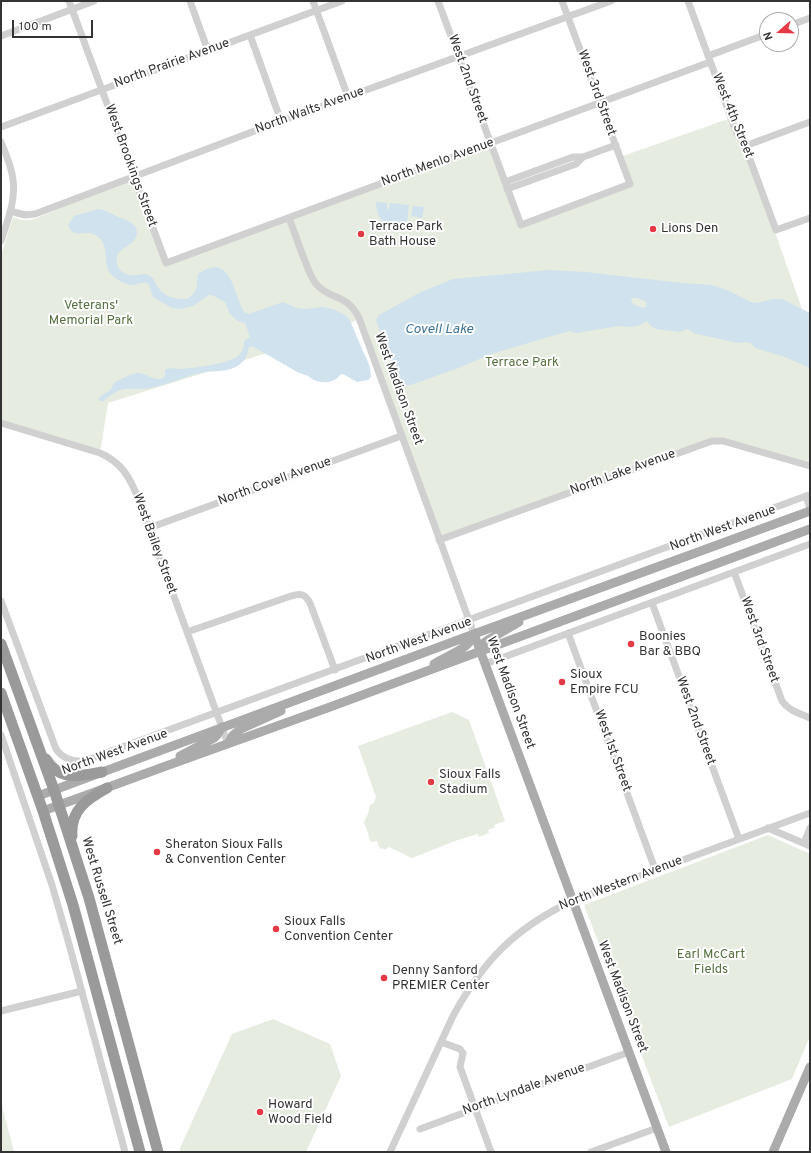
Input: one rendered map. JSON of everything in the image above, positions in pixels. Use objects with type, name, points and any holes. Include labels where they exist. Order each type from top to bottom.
[{"type":"highway","name":"West Russell Street","points":[[1,644],[54,790],[89,898],[158,1152]]},
{"type":"highway","points":[[1,693],[44,812],[83,938],[140,1152]]},
{"type":"highway","points":[[31,726],[45,758],[54,769],[68,776],[102,772]]},
{"type":"highway","points":[[74,851],[72,834],[75,816],[78,810],[86,802],[107,788]]},
{"type":"main road","name":"North West Avenue","points":[[38,796],[810,510]]},
{"type":"main road","points":[[44,812],[810,529]]},
{"type":"main road","points":[[480,651],[485,642],[513,626],[530,614]]},
{"type":"main road","points":[[421,673],[441,659],[466,645],[472,639],[474,634]]},
{"type":"main road","name":"West Madison Street","points":[[474,634],[666,1152]]},
{"type":"main road","points":[[228,744],[233,735],[241,729],[289,707],[310,694]]},
{"type":"main road","points":[[166,766],[168,763],[181,755],[214,738],[222,727]]},
{"type":"main road","points":[[773,1152],[810,1067]]},
{"type":"street","name":"West Brookings Street","points":[[69,1],[166,263]]},
{"type":"street","points":[[1,36],[94,1]]},
{"type":"street","points":[[190,1],[208,51]]},
{"type":"street","points":[[313,1],[348,97]]},
{"type":"street","name":"North Prairie Avenue","points":[[1,128],[342,1]]},
{"type":"street","name":"West 2nd Street","points":[[438,1],[521,225]]},
{"type":"street","name":"West 3rd Street","points":[[521,225],[630,184],[562,1]]},
{"type":"street","name":"North Walts Avenue","points":[[10,211],[22,215],[35,214],[281,121],[611,1]]},
{"type":"street","name":"West 4th Street","points":[[688,1],[737,134],[745,146],[776,230],[810,218]]},
{"type":"street","points":[[799,22],[810,18]]},
{"type":"street","points":[[250,36],[281,121]]},
{"type":"street","name":"North Menlo Avenue","points":[[166,263],[600,103],[759,37]]},
{"type":"street","points":[[745,146],[810,122]]},
{"type":"street","points":[[1,142],[14,181],[10,211],[1,241]]},
{"type":"street","points":[[505,182],[573,157],[583,157],[616,145]]},
{"type":"street","points":[[507,190],[576,164],[583,157]]},
{"type":"street","name":"West Madison Street","points":[[289,218],[308,269],[317,285],[323,290],[344,300],[355,310],[474,634]]},
{"type":"street","name":"West Bailey Street","points":[[1,423],[100,453],[113,459],[124,469],[138,498],[228,744]]},
{"type":"street","name":"North Covell Avenue","points":[[149,528],[401,436]]},
{"type":"street","name":"North Lake Avenue","points":[[439,540],[712,441],[723,441],[810,466]]},
{"type":"street","points":[[808,495],[810,510]]},
{"type":"street","name":"North West Avenue","points":[[1,601],[53,742],[59,752],[68,759],[79,762],[91,759],[335,670],[808,495]]},
{"type":"street","points":[[485,664],[810,544]]},
{"type":"street","name":"West 3rd Street","points":[[734,572],[780,695],[790,710],[810,718]]},
{"type":"street","points":[[187,632],[291,596],[300,594],[304,595],[310,603],[335,670]]},
{"type":"street","name":"West 2nd Street","points":[[652,603],[739,839]]},
{"type":"street","name":"West 1st Street","points":[[568,633],[655,869]]},
{"type":"street","points":[[2,738],[52,885],[125,1152]]},
{"type":"street","name":"North Western Avenue","points":[[390,1152],[441,1042],[463,999],[489,961],[508,942],[524,929],[548,913],[572,901],[655,869],[810,813]]},
{"type":"street","points":[[768,828],[807,845],[810,828]]},
{"type":"street","points":[[1,1010],[82,991]]},
{"type":"street","points":[[441,1042],[460,1049],[463,1053],[460,1067],[491,1152]]},
{"type":"street","name":"North Lyndale Avenue","points":[[420,1129],[629,1052]]},
{"type":"street","points":[[591,1152],[657,1128]]},
{"type":"green space","name":"Terrace Park","points":[[731,118],[745,146],[810,332],[810,466],[712,441],[439,540],[358,319],[337,331],[108,403],[100,453],[1,420],[1,255],[13,217],[25,220],[37,218],[134,176],[166,263],[490,144],[520,225],[630,184],[620,157]]},
{"type":"green space","name":"Sioux Falls Stadium","points":[[452,712],[469,720],[505,821],[494,825],[495,827],[488,830],[489,833],[479,837],[478,834],[455,841],[412,858],[389,847],[384,850],[383,848],[380,849],[377,841],[371,842],[364,822],[370,805],[373,804],[376,797],[358,746]]},
{"type":"green space","name":"Earl McCart Fields","points":[[768,835],[810,854],[810,1036],[792,1079],[669,1127],[584,905]]},
{"type":"green space","name":"Howard Wood Field","points":[[273,1019],[330,1044],[341,1076],[306,1152],[180,1152],[180,1148],[232,1034]]},
{"type":"green space","points":[[1,1102],[14,1152],[1,1152]]},
{"type":"water","points":[[376,202],[387,203],[387,208],[389,210],[390,203],[409,205],[406,230],[384,223],[378,215]]},
{"type":"water","points":[[413,206],[424,207],[422,218],[411,216]]},
{"type":"water","points":[[98,209],[129,221],[135,226],[137,233],[135,240],[117,256],[118,268],[121,271],[130,275],[147,274],[166,295],[178,299],[187,299],[194,294],[197,286],[198,274],[209,268],[218,268],[224,271],[229,277],[244,312],[249,314],[283,302],[297,308],[305,309],[322,307],[333,309],[345,315],[349,319],[368,362],[371,377],[368,380],[357,382],[343,374],[330,382],[316,381],[252,346],[249,347],[247,355],[243,361],[235,368],[195,374],[150,388],[121,390],[115,392],[103,401],[99,401],[99,398],[110,390],[114,383],[133,374],[141,373],[155,379],[159,379],[165,376],[165,370],[172,368],[180,369],[202,367],[228,361],[239,355],[244,341],[250,337],[245,323],[238,321],[230,314],[225,302],[212,295],[209,295],[193,306],[180,309],[172,308],[153,297],[147,283],[143,282],[129,285],[114,277],[108,269],[104,244],[101,240],[93,234],[74,232],[68,225],[74,216]]},
{"type":"water","name":"Covell Lake","points":[[549,270],[586,272],[711,285],[727,290],[753,303],[773,299],[782,299],[810,313],[810,368],[785,357],[755,348],[751,343],[738,343],[693,333],[687,329],[680,332],[656,329],[647,321],[638,326],[619,326],[576,333],[570,331],[491,354],[456,369],[410,385],[402,384],[396,378],[376,320],[379,315],[421,292],[453,279]],"holes":[[[631,298],[645,301],[645,308],[636,306],[632,303]]]},
{"type":"place","name":"Lions Den","points":[[653,229]]},
{"type":"place","name":"Terrace Park Bath House","points":[[361,234]]},
{"type":"place","name":"Boonies Bar & BBQ","points":[[631,644]]},
{"type":"place","name":"Sioux Empire FCU","points":[[562,682]]},
{"type":"place","name":"Sioux Falls Stadium","points":[[431,782]]},
{"type":"place","name":"Sheraton Sioux Falls & Convention Center","points":[[157,852]]},
{"type":"place","name":"Sioux Falls Convention Center","points":[[276,929]]},
{"type":"place","name":"Denny Sanford PREMIER Center","points":[[384,978]]},
{"type":"place","name":"Howard Wood Field","points":[[260,1112]]},
{"type":"park label","name":"Veterans' Memorial Park","points":[[91,314]]}]
